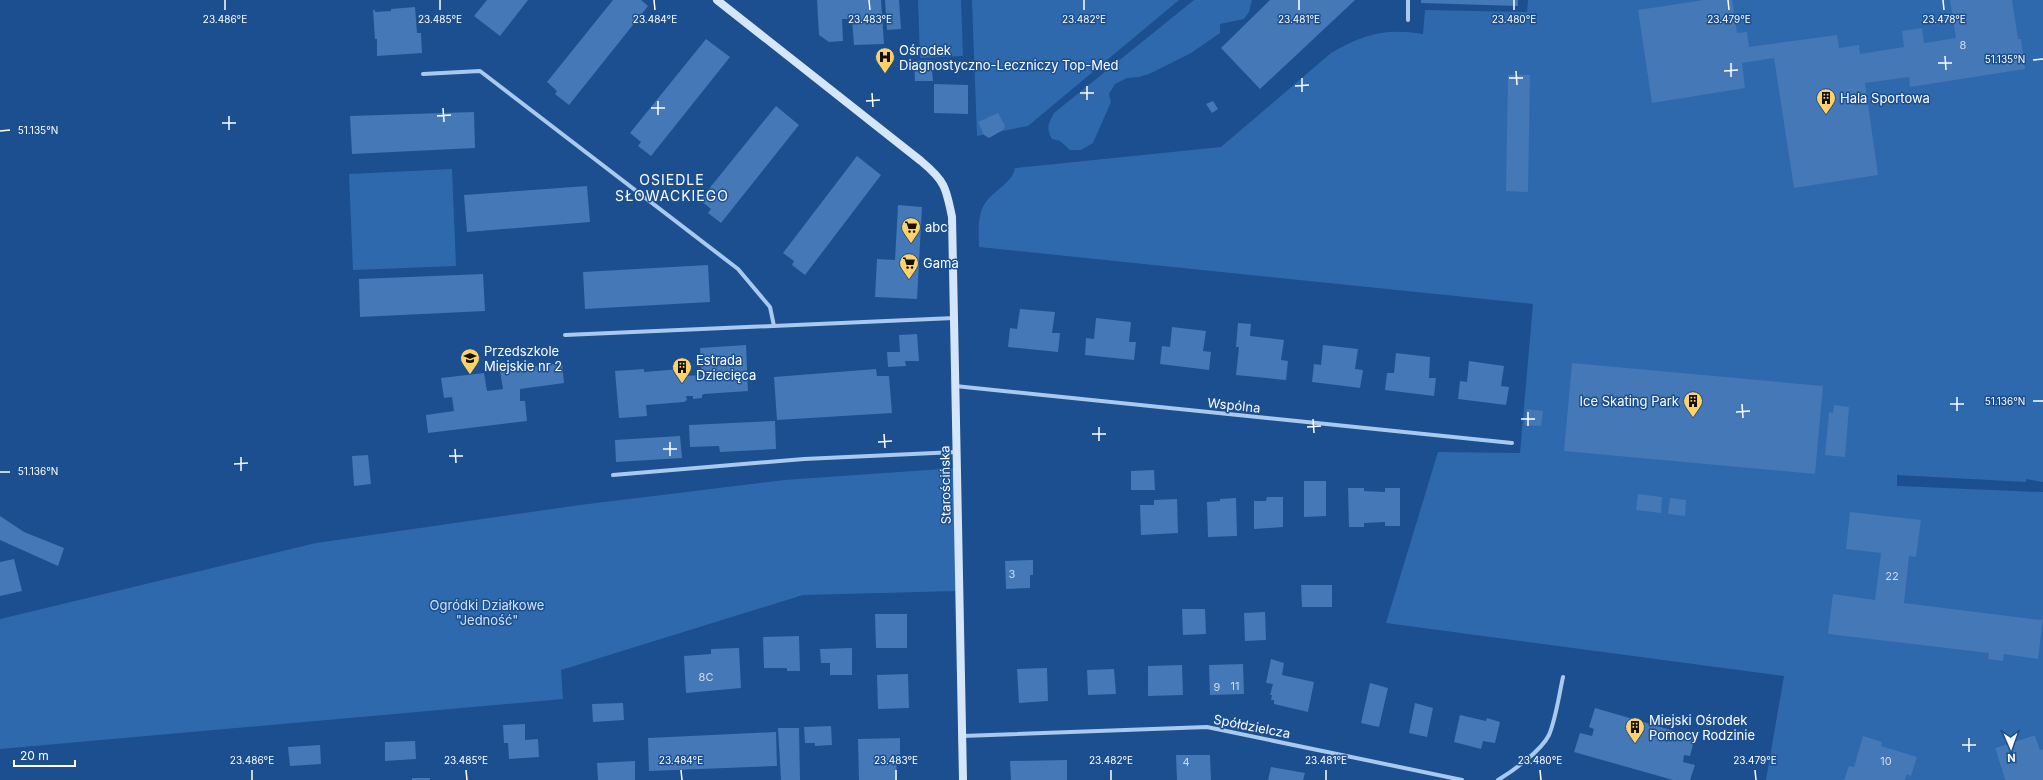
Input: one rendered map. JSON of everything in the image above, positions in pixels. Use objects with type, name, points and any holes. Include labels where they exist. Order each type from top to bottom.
[{"type":"street","name":"Starościńska","points":[[717,0],[921,161],[939,176],[947,191],[952,217],[963,780]]},
{"type":"street","points":[[1408,0],[1408,20]]},
{"type":"street","points":[[424,74],[480,71],[738,269],[770,307],[774,326]]},
{"type":"street","points":[[565,335],[954,318]]},
{"type":"street","name":"Wspólna","points":[[955,386],[1512,443]]},
{"type":"street","points":[[612,475],[804,459],[956,452]]},
{"type":"street","points":[[1498,780],[1519,766],[1534,753],[1548,736],[1563,677]]},
{"type":"street","name":"Spółdzielcza","points":[[962,736],[1207,727],[1462,780]]},
{"type":"green space","points":[[918,0],[961,0],[963,56],[920,58]]},
{"type":"green space","points":[[972,0],[1179,0],[1028,126],[977,136]]},
{"type":"green space","points":[[1194,0],[1252,0],[1249,12],[1244,19],[1220,24],[1220,33],[1191,53],[1149,74],[1127,78],[1115,84],[1109,94],[1111,102],[1093,143],[1081,150],[1070,150],[1060,141],[1052,139],[1048,126],[1054,113]]},
{"type":"green space","points":[[1528,0],[2043,0],[2043,482],[2026,479],[2026,482],[1897,475],[1897,486],[2043,492],[2043,749],[2040,750],[2035,735],[1995,748],[2005,780],[1766,780],[1784,676],[1386,623],[1438,452],[1520,453],[1533,304],[979,247],[980,215],[984,205],[1010,179],[1015,168],[1221,147],[1331,53],[1343,46],[1364,37],[1386,32],[1410,32],[1423,34],[1425,10],[1527,12]]},
{"type":"green space","points":[[452,169],[456,266],[353,270],[349,174]]},
{"type":"green space","name":"Ogródki Działkowe \"Jedność\"","points":[[957,468],[959,591],[803,595],[561,670],[563,699],[0,749],[0,619],[316,543],[580,505],[784,480]]},
{"type":"building","points":[[487,0],[528,0],[500,36],[474,16]]},
{"type":"building","points":[[613,0],[641,0],[648,6],[569,105],[555,94],[557,91],[547,82]]},
{"type":"building","points":[[817,0],[881,0],[884,44],[854,45],[852,19],[842,19],[843,41],[829,42],[819,35]]},
{"type":"building","points":[[885,0],[899,0],[901,29],[887,30]]},
{"type":"building","points":[[1270,0],[1355,0],[1260,89],[1221,48]]},
{"type":"building","points":[[1421,0],[1518,0],[1518,6],[1421,3]]},
{"type":"building","points":[[1704,0],[1732,0],[1737,33],[1747,32],[1749,47],[1837,35],[1839,48],[1859,45],[1860,54],[1904,47],[1902,31],[1922,28],[1924,43],[1956,38],[1950,0],[2012,0],[2018,39],[2021,39],[2025,69],[1910,87],[1909,77],[1865,83],[1878,175],[1794,188],[1774,58],[1742,63],[1745,88],[1652,103],[1638,10]]},
{"type":"building","points":[[415,7],[417,33],[421,33],[422,53],[377,56],[377,39],[375,39],[373,10],[375,10],[375,12],[391,11],[391,9]]},
{"type":"building","points":[[706,39],[730,57],[651,156],[638,146],[641,142],[630,133]]},
{"type":"building","points":[[931,60],[933,81],[915,81],[914,61]]},
{"type":"building","points":[[1508,75],[1530,75],[1528,192],[1506,191]]},
{"type":"building","points":[[934,84],[968,85],[968,114],[934,113]]},
{"type":"building","points":[[1213,101],[1218,109],[1212,113],[1206,104]]},
{"type":"building","points":[[776,106],[799,125],[721,223],[708,213],[711,209],[700,200]]},
{"type":"building","points":[[474,112],[475,148],[352,154],[350,116]]},
{"type":"building","points":[[998,113],[1005,126],[1003,130],[989,138],[984,135],[978,122]]},
{"type":"building","points":[[857,156],[881,175],[805,275],[792,265],[794,261],[783,253]]},
{"type":"building","points":[[587,186],[590,222],[467,232],[464,195]]},
{"type":"building","points":[[898,205],[922,207],[917,299],[875,297],[877,259],[895,260]]},
{"type":"building","points":[[708,265],[710,302],[585,309],[583,272]]},
{"type":"building","points":[[483,274],[485,311],[360,317],[359,279]]},
{"type":"building","points":[[1020,309],[1055,312],[1052,333],[1060,333],[1058,352],[1008,347],[1010,328],[1017,329]]},
{"type":"building","points":[[1096,318],[1131,322],[1129,342],[1136,342],[1134,360],[1085,355],[1086,338],[1094,339]]},
{"type":"building","points":[[1238,323],[1251,324],[1250,336],[1284,340],[1281,360],[1288,361],[1286,380],[1236,375],[1239,347],[1236,347]]},
{"type":"building","points":[[1172,327],[1206,331],[1203,351],[1211,352],[1209,370],[1160,364],[1162,346],[1170,347]]},
{"type":"building","points":[[917,334],[919,361],[905,361],[906,366],[888,367],[887,352],[900,352],[899,335]]},
{"type":"building","name":"Estrada Dziecięca","points":[[746,345],[748,391],[704,394],[702,395],[702,398],[693,399],[693,396],[686,396],[687,400],[684,402],[646,405],[647,416],[619,418],[615,371],[644,369],[644,372],[681,369],[681,371],[684,371],[684,376],[702,375],[700,348]]},
{"type":"building","points":[[1323,345],[1358,349],[1355,369],[1363,370],[1360,388],[1312,382],[1314,364],[1321,365]]},
{"type":"building","points":[[1396,353],[1430,357],[1429,378],[1436,378],[1434,396],[1385,390],[1387,373],[1394,373]]},
{"type":"building","points":[[1469,361],[1504,366],[1501,386],[1509,387],[1506,405],[1458,399],[1460,381],[1467,382]]},
{"type":"building","points":[[562,363],[564,383],[520,389],[520,401],[525,401],[527,421],[428,433],[426,415],[454,411],[452,397],[444,398],[441,378],[484,373],[487,391],[503,389],[500,371]]},
{"type":"building","name":"Ice Skating Park","points":[[1572,363],[1823,386],[1815,474],[1564,451]]},
{"type":"building","points":[[876,369],[877,376],[889,376],[892,413],[777,420],[774,377]]},
{"type":"building","points":[[1834,405],[1849,407],[1845,457],[1825,455],[1829,412],[1833,413]]},
{"type":"building","points":[[1527,409],[1543,411],[1541,426],[1525,425]]},
{"type":"building","points":[[775,421],[776,449],[720,452],[719,446],[690,447],[689,425]]},
{"type":"building","points":[[680,436],[682,458],[616,462],[615,440]]},
{"type":"building","points":[[368,455],[371,484],[354,486],[352,456]]},
{"type":"building","points":[[1154,470],[1155,490],[1131,490],[1131,471]]},
{"type":"building","points":[[1304,481],[1326,481],[1326,516],[1304,517]]},
{"type":"building","points":[[1348,488],[1364,488],[1364,491],[1385,492],[1385,488],[1400,488],[1400,526],[1385,526],[1385,522],[1364,523],[1364,527],[1349,527]]},
{"type":"building","points":[[1638,494],[1662,497],[1661,513],[1636,510]]},
{"type":"building","points":[[1267,497],[1283,497],[1283,527],[1254,529],[1254,501],[1266,501]]},
{"type":"building","points":[[1236,498],[1237,536],[1208,537],[1207,502]]},
{"type":"building","points":[[1670,498],[1686,500],[1685,516],[1668,514]]},
{"type":"building","points":[[1177,499],[1178,533],[1141,535],[1140,505],[1154,505],[1154,500]]},
{"type":"building","points":[[1850,512],[1921,520],[1916,557],[1909,556],[1904,603],[2041,620],[2043,618],[2038,659],[2004,654],[2003,661],[1988,659],[1989,653],[1828,634],[1833,594],[1875,600],[1881,553],[1846,549]]},
{"type":"building","points":[[0,516],[24,532],[64,548],[58,566],[0,540]]},
{"type":"building","points":[[14,559],[22,591],[0,596],[0,562]]},
{"type":"building","points":[[1033,560],[1033,575],[1030,575],[1030,588],[1006,589],[1005,561]]},
{"type":"building","points":[[1301,585],[1332,585],[1332,607],[1302,607]]},
{"type":"building","points":[[1182,609],[1205,609],[1206,634],[1183,635]]},
{"type":"building","points":[[1265,612],[1266,640],[1245,641],[1244,613]]},
{"type":"building","points":[[875,614],[907,614],[907,648],[876,648]]},
{"type":"building","points":[[799,636],[800,671],[787,671],[787,668],[764,668],[763,637]]},
{"type":"building","points":[[739,648],[741,688],[686,693],[684,656],[711,654],[711,649]]},
{"type":"building","points":[[852,648],[852,675],[830,675],[830,663],[821,663],[820,649]]},
{"type":"building","points":[[1271,659],[1284,663],[1282,675],[1314,682],[1308,712],[1274,704],[1274,700],[1271,700],[1272,695],[1270,695],[1273,684],[1266,683]]},
{"type":"building","points":[[1243,664],[1244,694],[1210,695],[1209,665]]},
{"type":"building","points":[[1182,665],[1183,695],[1148,696],[1148,666]]},
{"type":"building","points":[[1047,668],[1048,701],[1019,703],[1017,669]]},
{"type":"building","points":[[1114,669],[1116,694],[1088,695],[1087,670]]},
{"type":"building","points":[[908,674],[909,708],[878,709],[877,675]]},
{"type":"building","points":[[1370,683],[1388,688],[1379,727],[1361,723]]},
{"type":"building","points":[[623,703],[624,720],[593,722],[592,704]]},
{"type":"building","points":[[1415,703],[1433,708],[1427,737],[1409,733]]},
{"type":"building","name":"Miejski Ośrodek Pomocy Rodzinie","points":[[1595,708],[1695,737],[1690,756],[1684,755],[1683,762],[1695,765],[1690,780],[1673,780],[1574,752],[1580,733],[1592,736],[1594,729],[1589,727]]},
{"type":"building","points":[[1460,715],[1486,721],[1487,718],[1500,722],[1495,743],[1483,741],[1481,749],[1454,742]]},
{"type":"building","points":[[525,724],[525,740],[538,739],[539,757],[509,759],[508,743],[504,743],[503,725]]},
{"type":"building","points":[[831,726],[832,745],[815,746],[815,743],[805,743],[804,727]]},
{"type":"building","points":[[778,728],[799,728],[800,780],[781,780]]},
{"type":"building","points":[[776,732],[777,766],[649,771],[648,738]]},
{"type":"building","points":[[2035,735],[2040,750],[2043,749],[2043,780],[2005,780],[1995,748]]},
{"type":"building","points":[[1863,736],[1882,742],[1881,746],[1917,757],[1911,776],[1907,774],[1905,780],[1844,780],[1849,766],[1854,767]]},
{"type":"building","points":[[900,738],[900,756],[896,756],[897,780],[859,780],[858,739]]},
{"type":"building","points":[[415,741],[416,759],[385,761],[385,742]]},
{"type":"building","points":[[320,745],[321,764],[290,766],[288,747]]},
{"type":"building","points":[[1176,755],[1210,755],[1211,780],[1177,780]]},
{"type":"building","points":[[1067,760],[1067,780],[1011,780],[1010,761]]},
{"type":"building","points":[[635,761],[635,780],[598,780],[597,763]]},
{"type":"building","points":[[1271,767],[1305,773],[1303,780],[1268,780]]},
{"type":"building","points":[[412,778],[430,778],[430,780],[412,780]]},
{"type":"place","name":"Ośrodek Diagnostyczno-Leczniczy Top-Med","points":[[885,74]]},
{"type":"place","name":"Hala Sportowa","points":[[1826,115]]},
{"type":"place","name":"abc","points":[[911,244]]},
{"type":"place","name":"Gama","points":[[909,280]]},
{"type":"place","name":"Przedszkole Miejskie nr 2","points":[[470,375]]},
{"type":"place","name":"Estrada Dziecięca","points":[[682,384]]},
{"type":"place","name":"Ice Skating Park","points":[[1693,418]]},
{"type":"place","name":"Miejski Ośrodek Pomocy Rodzinie","points":[[1635,744]]},
{"type":"district","name":"OSIEDLE SŁOWACKIEGO","points":[[672,188]]}]
